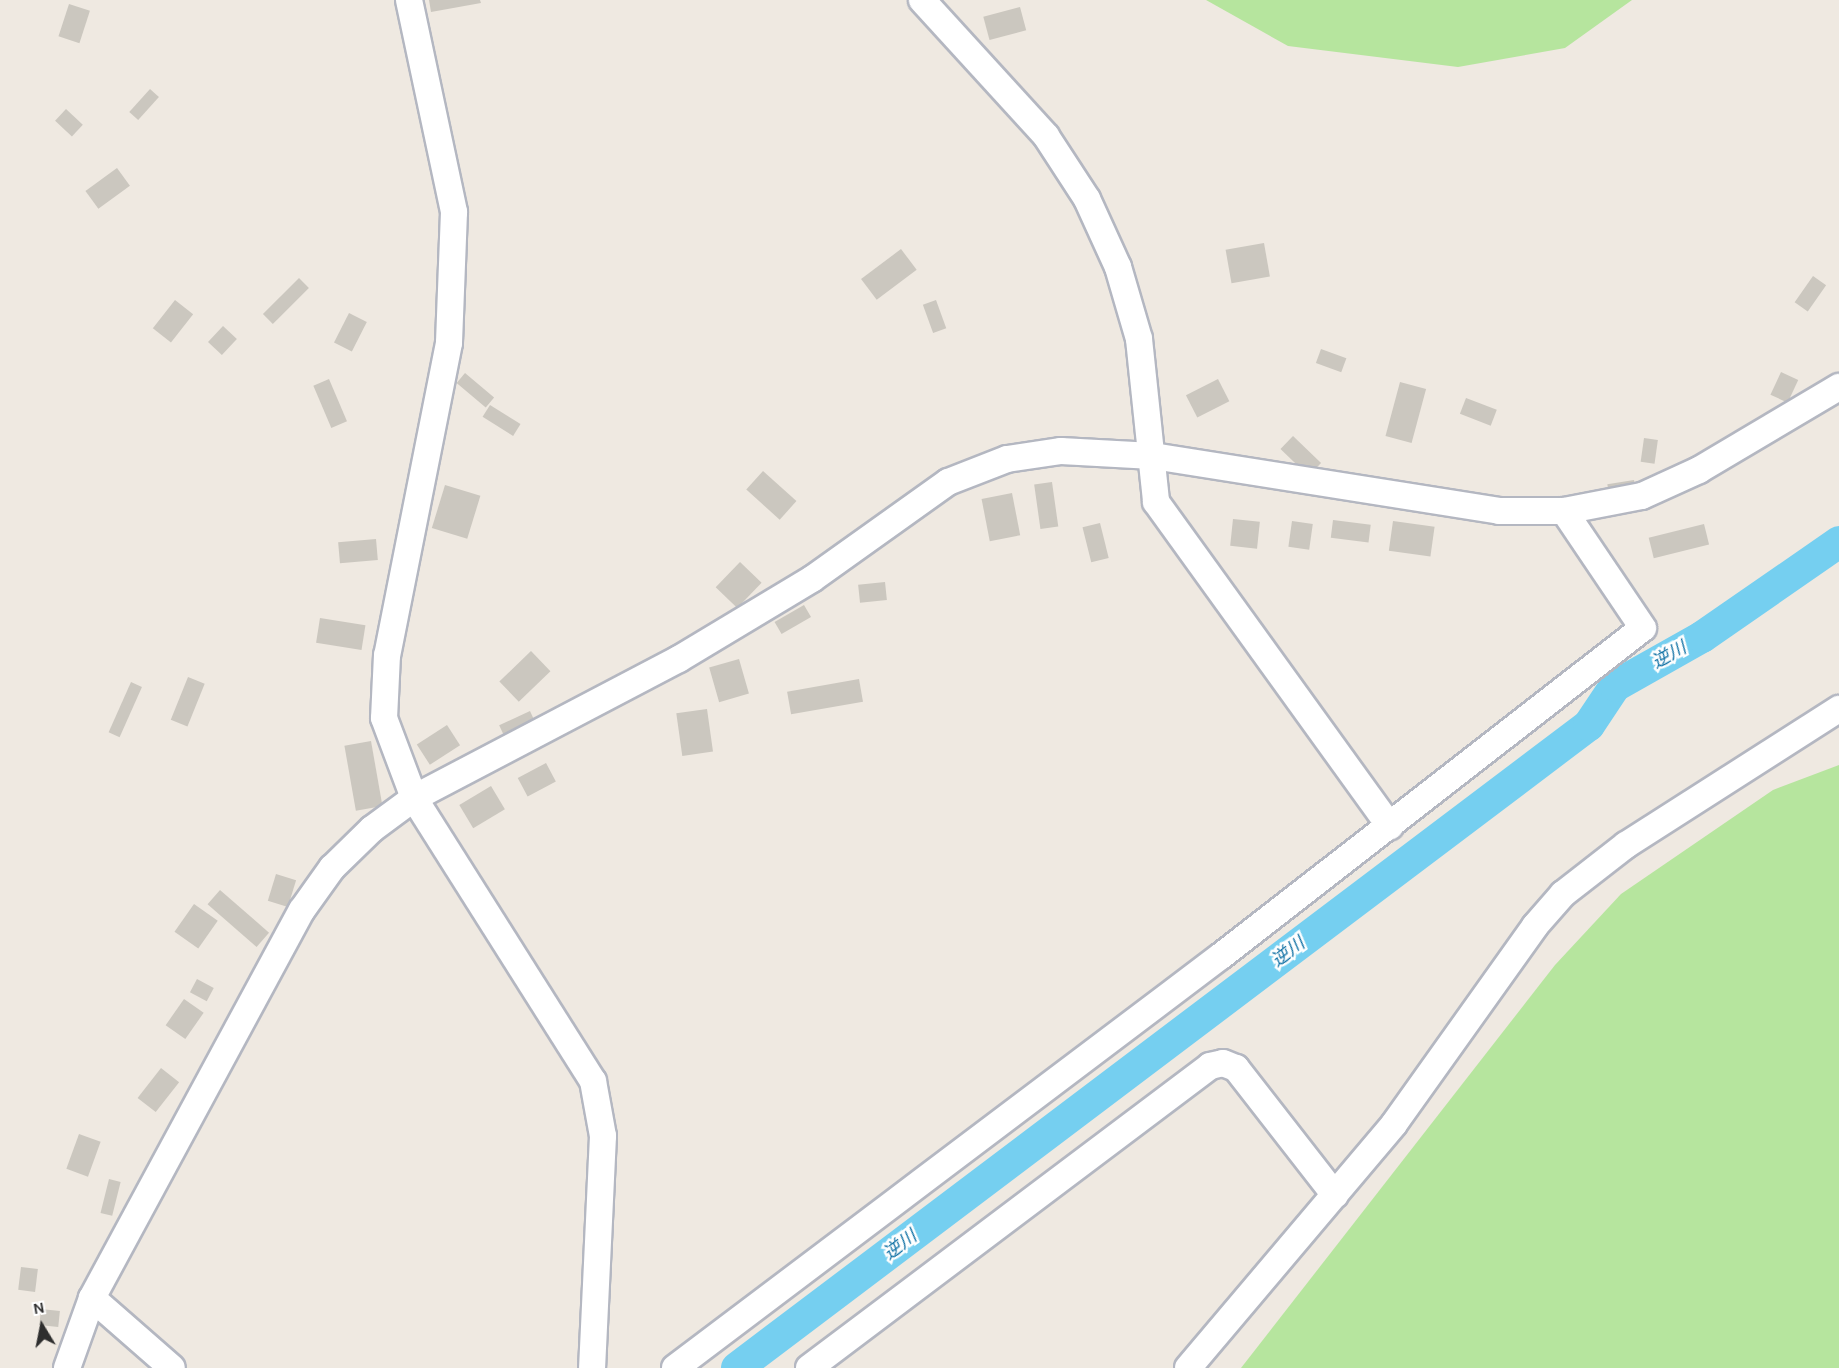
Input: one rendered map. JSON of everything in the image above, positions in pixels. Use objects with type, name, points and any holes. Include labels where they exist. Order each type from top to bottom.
[{"type":"street","points":[[409,0],[454,212],[449,343],[387,655],[384,718],[414,798],[593,1082],[603,1136],[592,1368]]},
{"type":"street","points":[[922,0],[1046,136],[1087,199],[1130,302],[1145,376],[1156,502],[1390,827]]},
{"type":"street","points":[[67,1368],[92,1298],[302,909],[332,868],[372,829],[414,798],[679,659],[812,579],[948,482],[1007,459],[1060,451],[1153,456],[1499,511],[1564,511],[1642,496],[1699,470],[1839,387]]},
{"type":"street","points":[[675,1368],[1390,827],[1643,628],[1564,511]]},
{"type":"street","points":[[1188,1368],[1256,1283],[1335,1195],[1394,1124],[1535,926],[1563,894],[1626,845],[1839,709]]},
{"type":"street","points":[[809,1368],[1210,1066],[1223,1063],[1236,1068],[1335,1195]]},
{"type":"street","points":[[92,1298],[172,1368]]},
{"type":"green space","points":[[1206,0],[1632,0],[1565,48],[1458,67],[1288,46]]},
{"type":"green space","points":[[1839,765],[1839,1368],[1241,1368],[1555,965],[1621,894],[1773,790]]},
{"type":"building","points":[[429,0],[480,0],[481,3],[431,12]]},
{"type":"building","points":[[69,4],[90,11],[79,43],[58,36]]},
{"type":"building","points":[[1020,7],[1026,30],[990,40],[983,17]]},
{"type":"building","points":[[150,89],[159,97],[138,120],[129,112]]},
{"type":"building","points":[[66,109],[83,125],[72,136],[55,121]]},
{"type":"building","points":[[117,168],[130,186],[98,209],[85,191]]},
{"type":"building","points":[[1264,243],[1270,276],[1231,283],[1226,250]]},
{"type":"building","points":[[901,249],[917,270],[877,300],[861,279]]},
{"type":"building","points":[[1813,276],[1826,285],[1808,311],[1795,302]]},
{"type":"building","points":[[299,278],[309,288],[273,324],[263,314]]},
{"type":"building","points":[[175,300],[193,314],[171,343],[153,328]]},
{"type":"building","points":[[936,300],[946,328],[933,333],[923,305]]},
{"type":"building","points":[[349,313],[367,322],[352,351],[334,342]]},
{"type":"building","points":[[223,326],[237,339],[222,355],[208,342]]},
{"type":"building","points":[[1321,349],[1346,358],[1341,372],[1316,363]]},
{"type":"building","points":[[1781,372],[1798,380],[1788,403],[1770,395]]},
{"type":"building","points":[[465,373],[494,397],[486,407],[457,383]]},
{"type":"building","points":[[329,379],[347,421],[331,428],[313,386]]},
{"type":"building","points":[[1218,379],[1229,401],[1197,418],[1186,395]]},
{"type":"building","points":[[1400,382],[1426,389],[1412,443],[1386,436]]},
{"type":"building","points":[[1466,398],[1497,410],[1491,426],[1460,414]]},
{"type":"building","points":[[490,405],[521,424],[513,436],[483,417]]},
{"type":"building","points":[[1293,436],[1321,463],[1309,476],[1280,449]]},
{"type":"building","points":[[1644,438],[1658,440],[1655,464],[1641,462]]},
{"type":"building","points":[[763,471],[796,501],[780,520],[746,490]]},
{"type":"building","points":[[1634,480],[1637,500],[1610,504],[1607,484]]},
{"type":"building","points":[[1052,482],[1058,527],[1040,529],[1034,485]]},
{"type":"building","points":[[445,485],[480,496],[467,539],[432,528]]},
{"type":"building","points":[[1012,493],[1020,535],[990,541],[982,499]]},
{"type":"building","points":[[1233,519],[1260,522],[1257,549],[1230,546]]},
{"type":"building","points":[[1333,520],[1371,525],[1369,542],[1331,538]]},
{"type":"building","points":[[1292,521],[1313,524],[1309,550],[1288,547]]},
{"type":"building","points":[[1393,521],[1435,527],[1430,557],[1389,551]]},
{"type":"building","points":[[1100,523],[1109,558],[1091,562],[1083,527]]},
{"type":"building","points":[[1704,524],[1709,544],[1654,558],[1649,538]]},
{"type":"building","points":[[376,539],[378,560],[340,563],[338,542]]},
{"type":"building","points":[[740,562],[762,583],[737,608],[716,587]]},
{"type":"building","points":[[885,582],[887,600],[860,603],[858,585]]},
{"type":"building","points":[[804,605],[811,617],[782,634],[775,622]]},
{"type":"building","points":[[320,618],[365,625],[362,650],[316,643]]},
{"type":"building","points":[[531,651],[550,671],[519,702],[499,682]]},
{"type":"building","points":[[739,659],[749,694],[719,702],[709,668]]},
{"type":"building","points":[[188,677],[205,684],[187,726],[171,720]]},
{"type":"building","points":[[859,679],[863,702],[791,714],[787,692]]},
{"type":"building","points":[[131,682],[142,687],[120,737],[109,732]]},
{"type":"building","points":[[707,709],[713,752],[682,756],[676,713]]},
{"type":"building","points":[[530,711],[537,726],[506,741],[499,725]]},
{"type":"building","points":[[447,725],[460,745],[430,765],[417,745]]},
{"type":"building","points":[[371,741],[382,806],[356,811],[344,746]]},
{"type":"building","points":[[546,763],[556,782],[528,797],[518,778]]},
{"type":"building","points":[[491,786],[505,809],[473,828],[459,805]]},
{"type":"building","points":[[276,874],[296,880],[288,907],[268,901]]},
{"type":"building","points":[[220,890],[269,933],[257,947],[208,904]]},
{"type":"building","points":[[194,904],[218,921],[198,948],[174,932]]},
{"type":"building","points":[[197,979],[214,988],[207,1001],[190,992]]},
{"type":"building","points":[[184,999],[204,1013],[185,1039],[166,1025]]},
{"type":"building","points":[[161,1068],[179,1082],[156,1112],[138,1098]]},
{"type":"building","points":[[79,1134],[101,1142],[88,1177],[66,1169]]},
{"type":"building","points":[[109,1179],[121,1182],[112,1216],[101,1213]]},
{"type":"building","points":[[21,1267],[38,1269],[35,1292],[18,1290]]},
{"type":"building","points":[[41,1309],[60,1311],[58,1327],[39,1325]]},
{"type":"waterway","name":"逆川","points":[[737,1368],[1589,725],[1615,686],[1702,637],[1839,542]]}]
